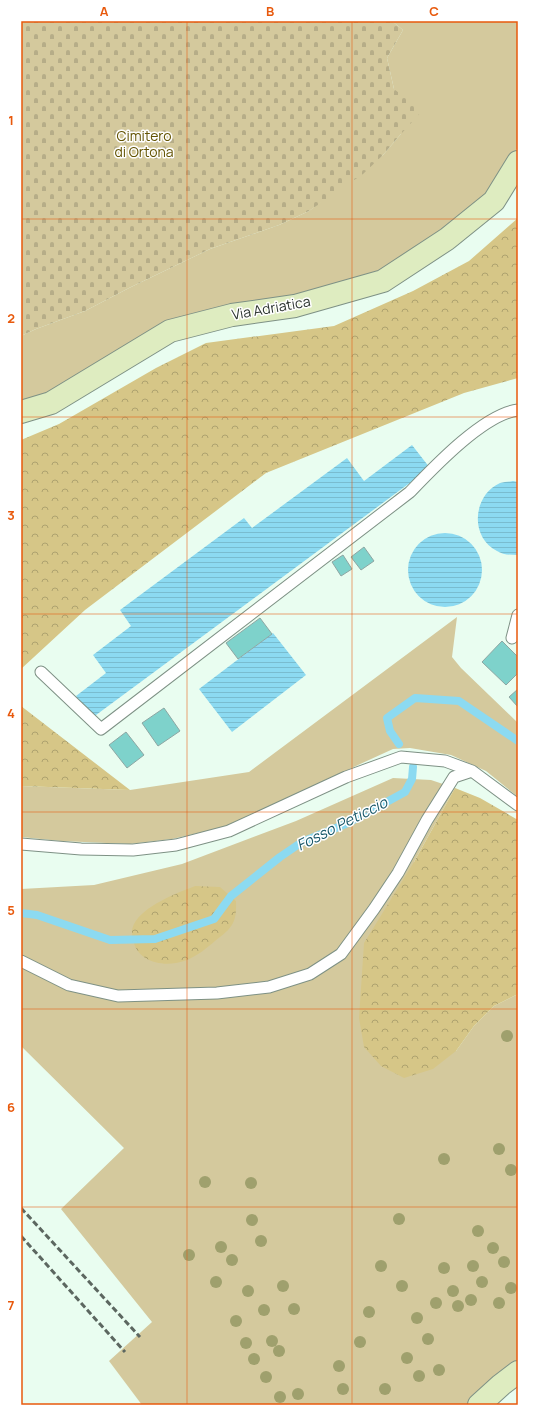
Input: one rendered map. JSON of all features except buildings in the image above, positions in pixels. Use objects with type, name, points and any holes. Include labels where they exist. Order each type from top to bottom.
[{"type":"main road","name":"Via Adriatica","points":[[21,412],[51,403],[170,331],[232,315],[295,306],[383,280],[447,239],[494,201],[518,162]]},
{"type":"main road","points":[[479,1405],[518,1372]]},
{"type":"lane","points":[[41,672],[101,728],[410,492],[444,457],[485,424],[509,411],[518,410]]},
{"type":"lane","points":[[512,638],[518,614]]},
{"type":"lane","points":[[21,844],[81,849],[133,850],[176,845],[229,831],[346,777],[401,757],[444,761],[472,771],[518,805]]},
{"type":"lane","points":[[21,961],[69,985],[118,996],[217,993],[269,987],[310,974],[341,954],[398,873],[426,820],[454,777],[472,771]]},
{"type":"green space","name":"Cimitero di Ortona","points":[[21,21],[392,21],[403,30],[387,58],[394,89],[422,111],[383,155],[363,174],[309,211],[279,225],[210,249],[85,311],[21,336]]},
{"type":"green space","points":[[392,21],[518,21],[518,147],[489,196],[384,272],[299,297],[235,306],[50,394],[21,404],[21,336],[85,311],[210,249],[279,225],[309,211],[383,155],[401,134],[394,89],[387,58],[403,30]]},
{"type":"green space","points":[[518,218],[518,378],[464,393],[266,473],[85,610],[21,669],[21,440],[59,424],[156,368],[206,343],[334,326],[413,291],[469,261]]},
{"type":"green space","points":[[457,617],[452,657],[461,668],[518,723],[518,797],[486,771],[451,755],[410,748],[393,749],[265,811],[224,827],[172,839],[130,844],[61,841],[21,837],[21,786],[130,790],[249,772]]},
{"type":"green space","points":[[21,706],[130,790],[21,786]]},
{"type":"green space","points":[[393,778],[431,780],[455,788],[414,862],[456,1051],[474,1026],[494,1006],[518,994],[518,1361],[468,1405],[142,1405],[109,1361],[152,1322],[61,1209],[124,1148],[21,1046],[21,889],[94,885],[182,864],[296,821]]},
{"type":"green space","points":[[455,788],[480,798],[518,820],[518,994],[494,1006],[474,1026],[456,1051],[433,1069],[404,1078],[381,1066],[364,1047],[359,1018],[364,943],[414,862]]},
{"type":"green space","points":[[195,886],[220,887],[236,901],[236,915],[226,932],[205,949],[187,960],[171,964],[154,962],[140,954],[132,934],[132,928],[138,917],[170,896]]},
{"type":"water","points":[[412,445],[430,468],[92,718],[76,696],[106,673],[93,655],[131,626],[120,610],[244,518],[252,528],[347,458],[364,481]]},
{"type":"water","points":[[513,481],[518,482],[518,555],[502,553],[488,545],[482,536],[478,516],[484,497],[491,489],[500,483]]},
{"type":"water","points":[[438,533],[452,533],[466,539],[476,549],[482,563],[482,577],[476,591],[466,601],[452,607],[438,607],[424,601],[414,591],[408,577],[408,563],[414,549],[424,539]]},
{"type":"water","points":[[273,633],[306,675],[232,732],[199,689]]},
{"type":"waterway","name":"Fosso Peticcio","points":[[399,744],[390,731],[387,718],[415,698],[459,701],[518,741]]},
{"type":"waterway","name":"Fosso Peticcio","points":[[21,913],[37,915],[110,940],[155,939],[214,919],[231,896],[280,857],[302,842],[348,823],[405,792],[412,779],[413,767]]},
{"type":"railway","points":[[21,1208],[140,1337]]},
{"type":"railway","points":[[21,1236],[125,1352]]}]
